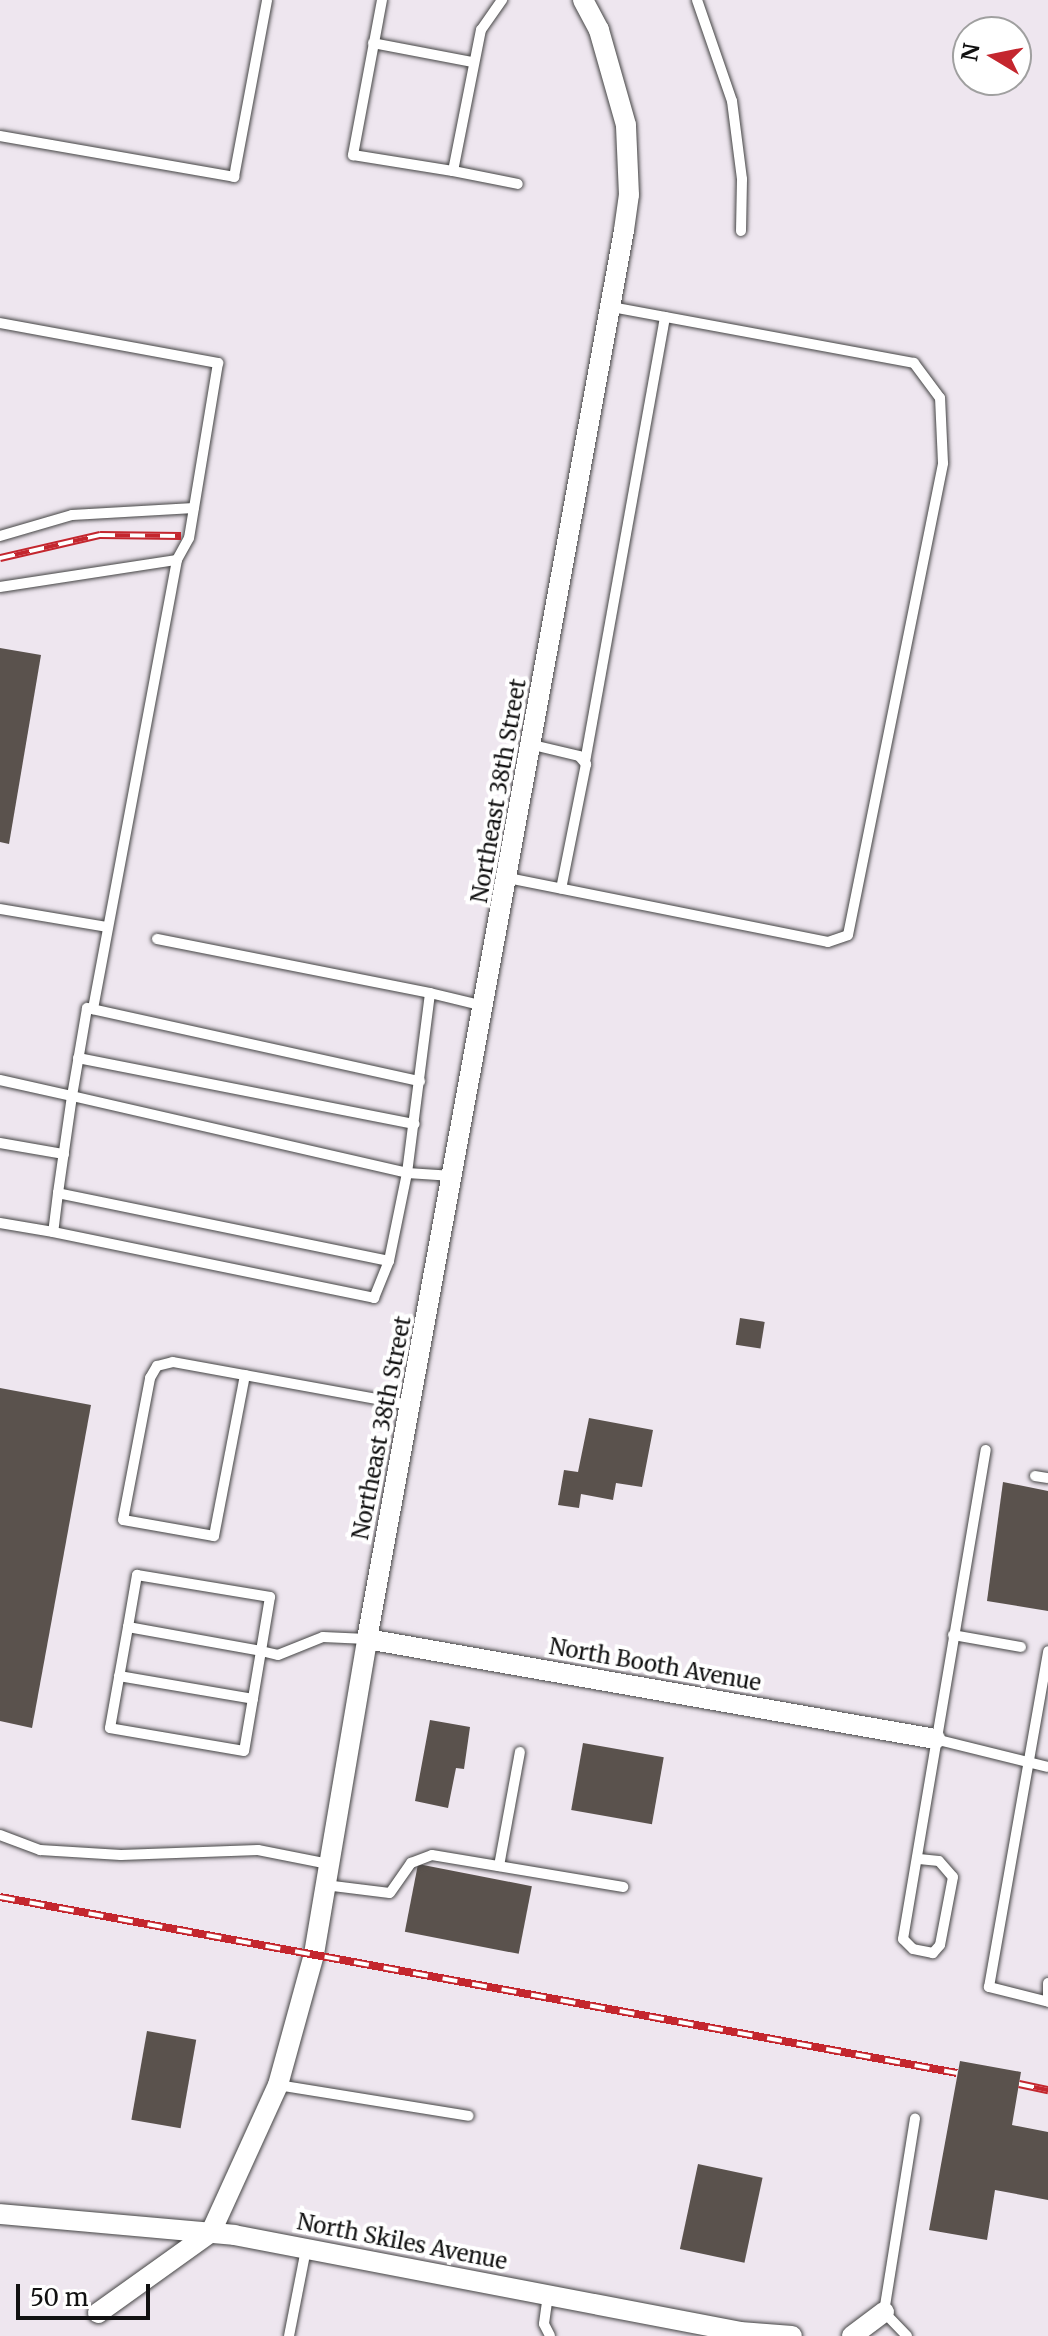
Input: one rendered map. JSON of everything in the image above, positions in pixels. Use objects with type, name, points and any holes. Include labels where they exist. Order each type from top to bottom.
[{"type":"street","name":"Northeast 38th Street","points":[[98,2313],[211,2232],[278,2085],[314,1954],[367,1639],[581,482],[629,195],[626,125],[599,30],[583,0]]},
{"type":"street","name":"North Booth Avenue","points":[[367,1639],[935,1739]]},
{"type":"street","name":"North Skiles Avenue","points":[[0,2214],[211,2232],[548,2295],[705,2331],[792,2336]]},
{"type":"street","points":[[852,2336],[884,2312]]},
{"type":"lane","points":[[0,136],[234,177],[267,0]]},
{"type":"lane","points":[[382,0],[353,155],[518,184]]},
{"type":"lane","points":[[453,171],[481,30],[502,0]]},
{"type":"lane","points":[[697,0],[732,101],[742,179],[741,231]]},
{"type":"lane","points":[[373,43],[473,62]]},
{"type":"lane","points":[[508,878],[828,942],[848,935],[943,463],[940,398],[914,363],[665,317],[614,297]]},
{"type":"lane","points":[[561,889],[665,317]]},
{"type":"lane","points":[[0,323],[218,363],[189,538],[177,560],[93,1009]]},
{"type":"lane","points":[[0,536],[72,515],[194,508]]},
{"type":"lane","points":[[0,587],[177,560]]},
{"type":"lane","points":[[533,745],[585,762]]},
{"type":"lane","points":[[0,909],[108,927]]},
{"type":"lane","points":[[157,939],[484,1006]]},
{"type":"lane","points":[[0,1223],[374,1298],[389,1261],[407,1173],[430,993]]},
{"type":"lane","points":[[53,1232],[87,1008],[420,1081]]},
{"type":"lane","points":[[78,1058],[415,1124]]},
{"type":"lane","points":[[0,1080],[407,1173],[453,1176]]},
{"type":"lane","points":[[0,1143],[64,1154]]},
{"type":"lane","points":[[58,1193],[389,1261]]},
{"type":"lane","points":[[245,1375],[214,1536],[123,1520],[150,1378],[157,1366],[173,1362],[245,1375],[410,1405]]},
{"type":"lane","points":[[919,1859],[939,1861],[953,1877],[940,1945],[933,1953],[913,1949],[903,1939],[986,1450]]},
{"type":"lane","points":[[1035,1476],[1048,1478]]},
{"type":"lane","points":[[137,1575],[270,1597],[261,1651],[244,1751],[110,1728],[137,1575]]},
{"type":"lane","points":[[128,1627],[278,1655],[323,1637],[367,1639]]},
{"type":"lane","points":[[953,1635],[1021,1647]]},
{"type":"lane","points":[[1048,1651],[989,1987],[1046,2002],[1048,1983]]},
{"type":"lane","points":[[119,1676],[253,1699]]},
{"type":"lane","points":[[935,1739],[1048,1767]]},
{"type":"lane","points":[[499,1866],[520,1752]]},
{"type":"lane","points":[[0,1835],[40,1850],[121,1855],[258,1850],[329,1864]]},
{"type":"lane","points":[[325,1885],[390,1893],[411,1863],[432,1855],[623,1887]]},
{"type":"lane","points":[[278,2085],[469,2116]]},
{"type":"lane","points":[[907,2336],[884,2312],[915,2118]]},
{"type":"lane","points":[[289,2336],[306,2249]]},
{"type":"lane","points":[[548,2295],[544,2324],[550,2336]]},
{"type":"shaded area","points":[[0,0],[1048,0],[1048,2336],[0,2336]]},
{"type":"building","points":[[0,648],[41,655],[9,844],[0,842]]},
{"type":"building","points":[[740,1318],[765,1322],[760,1349],[736,1345]]},
{"type":"building","points":[[0,1388],[91,1405],[32,1728],[0,1721]]},
{"type":"building","points":[[589,1418],[653,1430],[642,1487],[616,1483],[613,1500],[581,1494],[579,1508],[558,1505],[564,1470],[578,1472]]},
{"type":"building","points":[[1003,1482],[1048,1491],[1048,1611],[987,1601]]},
{"type":"building","points":[[430,1720],[470,1727],[464,1769],[456,1768],[448,1808],[415,1801]]},
{"type":"building","points":[[583,1743],[664,1757],[652,1824],[571,1810]]},
{"type":"building","points":[[418,1864],[532,1886],[519,1954],[405,1932]]},
{"type":"building","points":[[147,2031],[196,2040],[181,2128],[131,2120]]},
{"type":"building","points":[[960,2061],[1021,2072],[1012,2125],[1048,2132],[1048,2200],[995,2190],[987,2240],[929,2230]]},
{"type":"building","points":[[698,2164],[763,2178],[744,2263],[680,2249]]},
{"type":"railway","points":[[0,558],[100,535],[181,536]]},
{"type":"railway","points":[[0,1897],[957,2073]]},
{"type":"railway","points":[[1019,2084],[1048,2090]]}]
